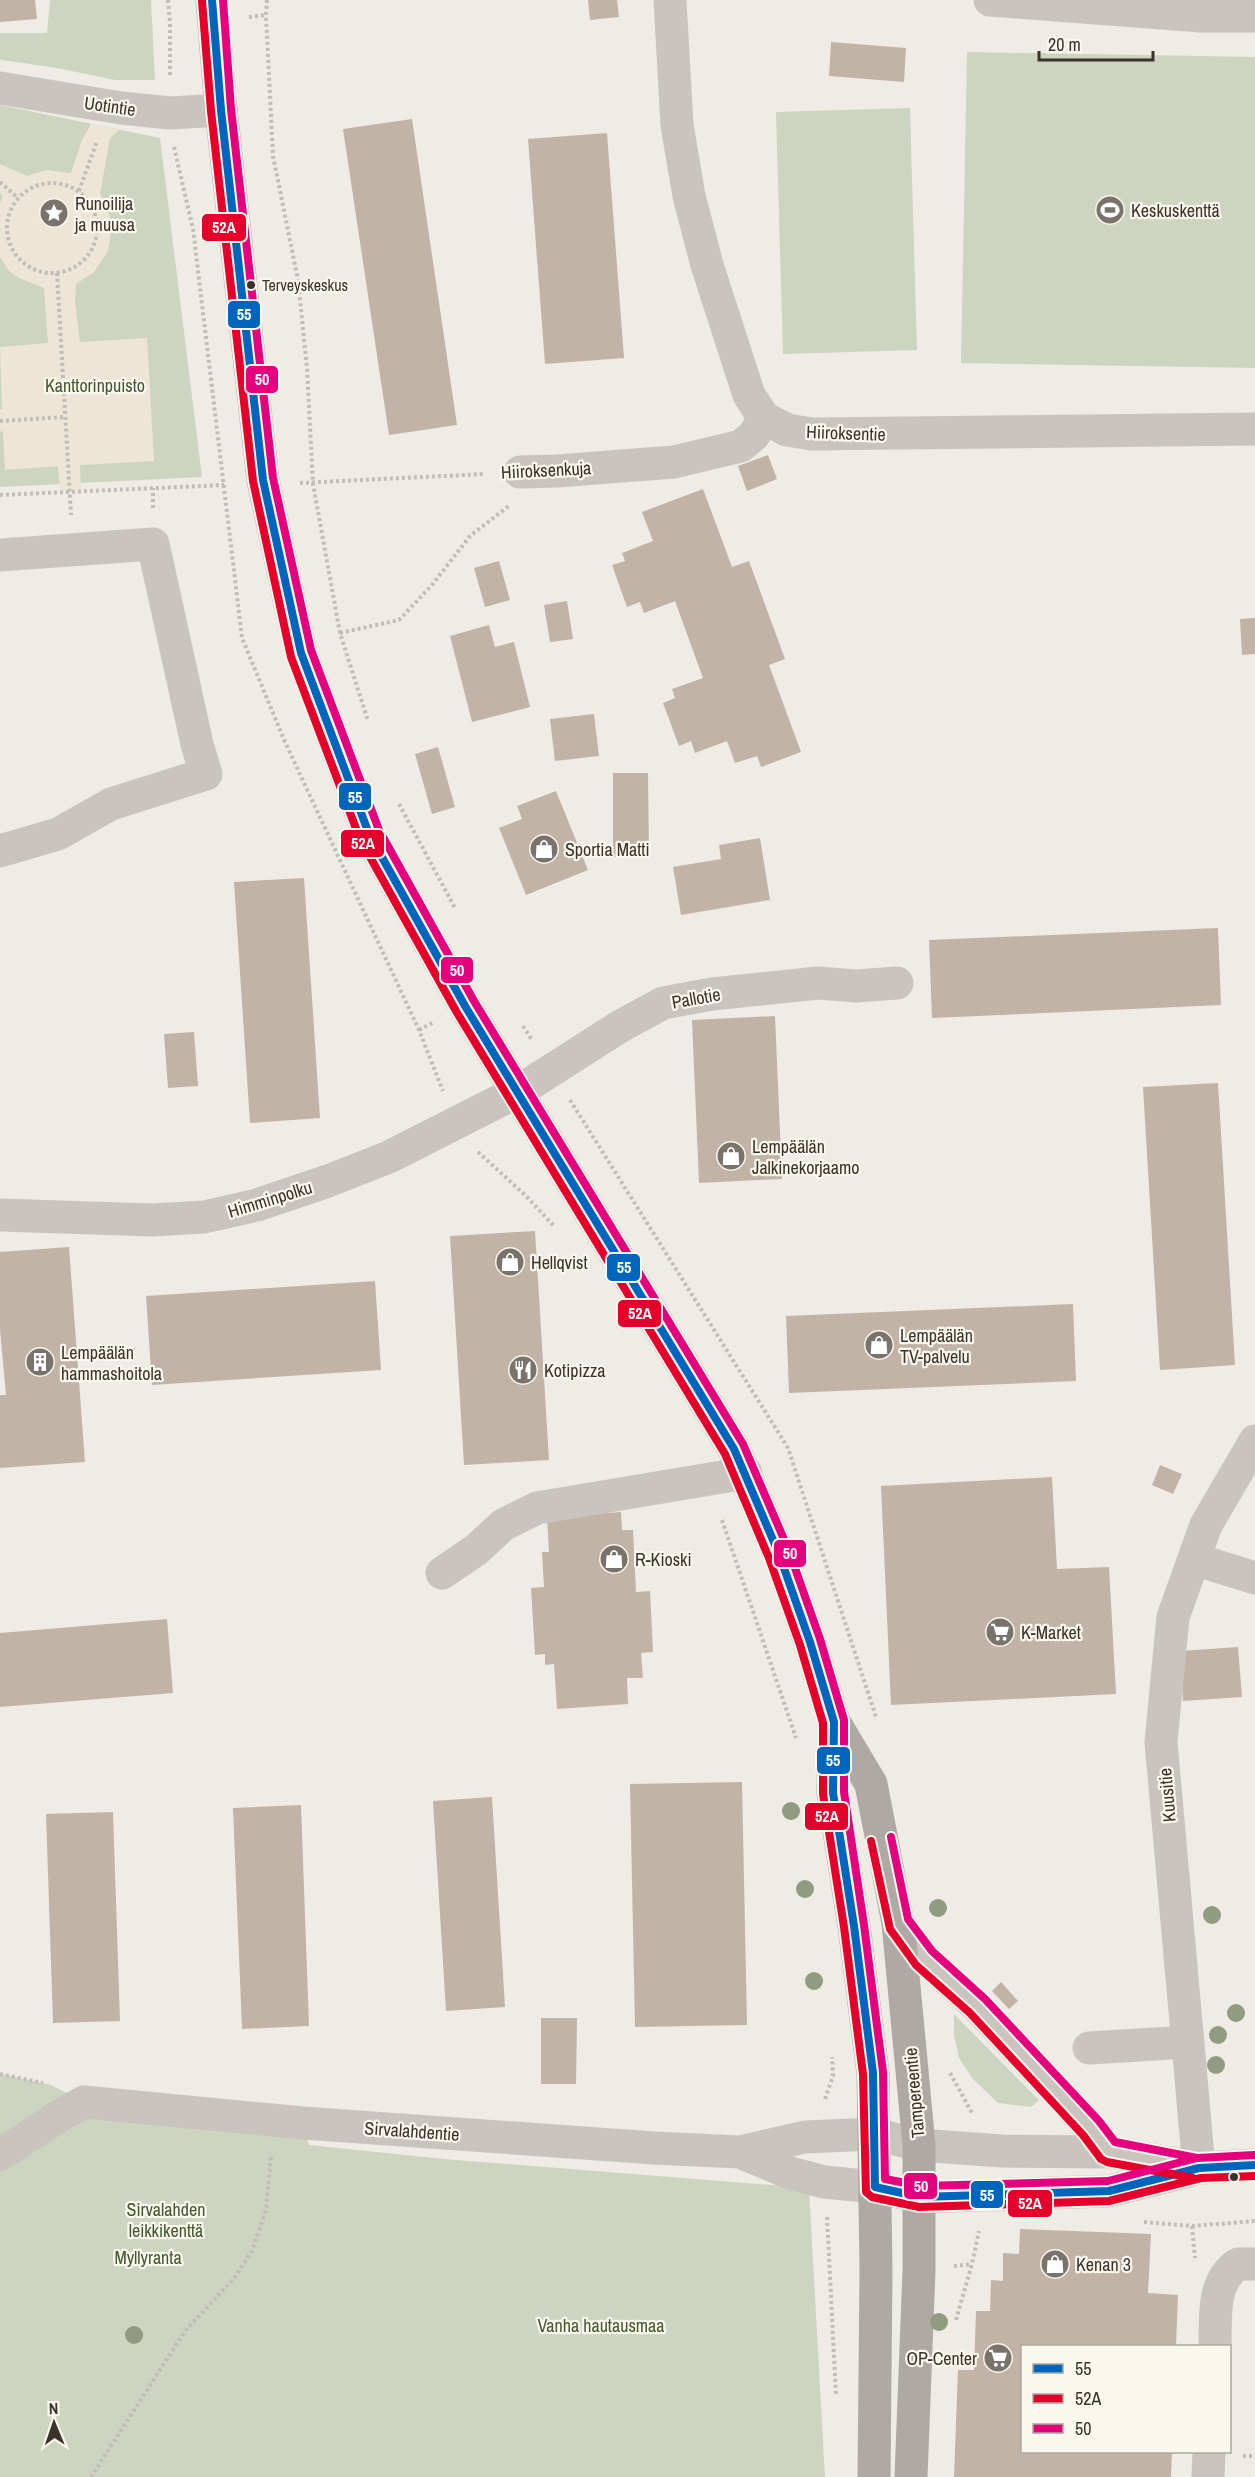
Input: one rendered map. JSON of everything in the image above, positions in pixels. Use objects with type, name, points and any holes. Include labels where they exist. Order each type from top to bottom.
[{"type":"main road","name":"Tampereentie","points":[[212,0],[221,110],[263,480],[301,653],[369,834],[465,1006],[519,1091],[735,1449],[779,1554],[810,1642],[834,1722],[871,1784],[898,1923],[919,2145],[920,2197],[910,2477]]},
{"type":"main road","name":"Tampereentie","points":[[834,1722],[833,1793],[854,1926],[873,2073],[874,2477]]},
{"type":"street","points":[[670,0],[677,125],[689,196],[707,265],[749,395],[764,418]]},
{"type":"street","points":[[990,0],[1200,16],[1255,16]]},
{"type":"street","name":"Uotintie","points":[[0,88],[114,107],[170,113],[221,110]]},
{"type":"street","name":"Hiiroksentie","points":[[764,418],[787,430],[812,434],[1255,429]]},
{"type":"street","name":"Hiiroksenkuja","points":[[520,472],[674,462],[741,446],[754,435],[764,418]]},
{"type":"street","points":[[0,555],[153,544],[196,744],[206,774],[111,804],[58,834],[0,851]]},
{"type":"street","name":"Pallotie","points":[[519,1091],[619,1027],[663,1004],[712,994],[818,983],[856,986],[897,983]]},
{"type":"street","name":"Himminpolku","points":[[0,1215],[152,1220],[204,1217],[257,1205],[389,1157],[519,1091]]},
{"type":"street","name":"Kuusitie","points":[[1199,2168],[1161,1742],[1173,1617],[1206,1525],[1255,1441]]},
{"type":"street","points":[[442,1573],[476,1550],[503,1525],[537,1508],[746,1473]]},
{"type":"street","points":[[1194,1559],[1255,1578]]},
{"type":"street","points":[[898,1923],[924,1958],[977,2006],[1091,2128],[1109,2152]]},
{"type":"street","points":[[1089,2048],[1188,2042]]},
{"type":"street","name":"Sirvalahdentie","points":[[0,2156],[58,2116],[84,2102],[275,2120],[654,2148],[740,2152],[777,2142],[820,2136],[874,2134],[919,2145],[1002,2151],[1109,2152],[1199,2168]]},
{"type":"street","name":"Sirvalahdentie","points":[[740,2152],[790,2173],[824,2182],[875,2187],[920,2197],[1109,2191],[1199,2168]]},
{"type":"street","points":[[1199,2168],[1255,2165]]},
{"type":"street","points":[[1215,2345],[1218,2296],[1222,2279],[1238,2264],[1255,2264]]},
{"type":"street","points":[[1208,2477],[1209,2453]]},
{"type":"path","points":[[168,0],[170,113],[173,143],[193,230],[242,638],[289,752],[418,1030],[456,1122],[477,1150],[525,1195],[560,1233]]},
{"type":"path","points":[[267,0],[273,156],[298,280],[307,368],[313,484],[340,633],[371,730]]},
{"type":"path","points":[[79,191],[98,137],[114,107]]},
{"type":"path","points":[[0,182],[18,198]]},
{"type":"path","points":[[54,182],[79,191],[89,201],[98,226],[91,252],[82,262],[57,273],[44,272],[20,260],[12,248],[7,223],[11,209],[18,198],[28,189],[54,182]]},
{"type":"path","points":[[57,273],[70,491]]},
{"type":"path","points":[[0,421],[65,417]]},
{"type":"path","points":[[340,633],[399,620],[432,585],[470,536],[510,508],[520,472]]},
{"type":"path","name":"Hiiroksenkuja","points":[[0,495],[222,486],[263,480],[313,484],[520,472]]},
{"type":"path","points":[[394,794],[460,916]]},
{"type":"path","points":[[522,1024],[551,1069]]},
{"type":"path","points":[[706,1480],[712,1490],[798,1744]]},
{"type":"path","points":[[820,2136],[819,2118],[833,2076],[831,2052]]},
{"type":"path","points":[[91,2477],[185,2331],[235,2277],[252,2251],[266,2210],[275,2120]]},
{"type":"path","points":[[824,2182],[836,2397]]},
{"type":"path","points":[[955,2323],[978,2239],[976,2197]]},
{"type":"green space","points":[[50,0],[151,0],[155,80],[115,80],[0,59],[0,33],[47,33]]},
{"type":"green space","name":"Keskuskenttä","points":[[967,52],[1255,57],[1255,368],[961,363]]},
{"type":"green space","name":"Kanttorinpuisto","points":[[0,105],[160,138],[202,477],[0,487]]},
{"type":"green space","points":[[910,108],[917,350],[783,354],[776,112]]},
{"type":"green space","points":[[954,2014],[1039,2100],[1031,2107],[998,2103],[973,2079],[959,2058],[954,2035]]},
{"type":"green space","points":[[0,2074],[51,2085],[85,2102],[303,2123],[309,2145],[444,2159],[809,2188],[825,2477],[0,2477]]},
{"type":"shaded area","points":[[91,124],[119,130],[110,138],[100,194],[107,207],[112,225],[108,251],[94,272],[76,284],[75,303],[80,342],[147,338],[154,461],[80,465],[81,490],[60,491],[58,466],[5,470],[3,432],[0,431],[0,409],[2,409],[0,347],[48,343],[44,288],[19,278],[9,271],[0,257],[0,203],[3,196],[0,193],[0,164],[27,176],[46,170],[71,173],[82,140]]},
{"type":"building","points":[[0,0],[35,0],[37,19],[0,22]]},
{"type":"building","points":[[588,0],[617,0],[619,17],[590,20]]},
{"type":"building","points":[[831,42],[906,48],[904,82],[829,76]]},
{"type":"building","points":[[412,119],[457,425],[389,435],[343,129]]},
{"type":"building","points":[[607,133],[624,358],[545,364],[528,139]]},
{"type":"building","points":[[768,455],[777,479],[747,491],[738,466]]},
{"type":"building","points":[[703,489],[732,567],[749,561],[785,659],[769,665],[801,752],[761,767],[757,756],[735,763],[727,741],[695,753],[691,741],[679,746],[663,703],[675,698],[672,689],[703,678],[675,601],[644,613],[640,602],[627,607],[612,565],[625,561],[622,553],[653,541],[642,512]]},
{"type":"building","points":[[499,561],[510,600],[485,607],[474,568]]},
{"type":"building","points":[[567,601],[573,639],[550,642],[544,605]]},
{"type":"building","points":[[1255,618],[1255,654],[1242,655],[1240,619]]},
{"type":"building","points":[[489,625],[495,647],[514,642],[530,707],[472,722],[450,636]]},
{"type":"building","points":[[594,714],[599,756],[555,761],[550,719]]},
{"type":"building","points":[[438,747],[455,807],[432,814],[415,754]]},
{"type":"building","points":[[613,773],[648,773],[649,857],[613,857]]},
{"type":"building","name":"Sportia Matti","points":[[556,791],[588,870],[526,895],[499,828],[522,819],[517,806]]},
{"type":"building","points":[[760,838],[770,900],[681,915],[673,867],[721,859],[719,845]]},
{"type":"building","points":[[304,878],[320,1118],[250,1123],[234,882]]},
{"type":"building","points":[[1218,928],[1221,1005],[932,1018],[929,940]]},
{"type":"building","points":[[775,1016],[782,1179],[699,1183],[692,1020]]},
{"type":"building","points":[[194,1032],[198,1086],[168,1088],[164,1034]]},
{"type":"building","points":[[1218,1083],[1235,1365],[1160,1370],[1143,1087]]},
{"type":"building","points":[[535,1231],[549,1460],[464,1465],[450,1236]]},
{"type":"building","name":"Lempäälän hammashoitola","points":[[69,1247],[85,1462],[0,1468],[0,1395],[6,1395],[0,1329],[0,1252]]},
{"type":"building","points":[[375,1281],[381,1370],[152,1385],[146,1296]]},
{"type":"building","points":[[1073,1304],[1076,1381],[789,1393],[786,1316]]},
{"type":"building","points":[[1160,1465],[1182,1474],[1173,1494],[1152,1485]]},
{"type":"building","name":"K-Market","points":[[1052,1477],[1057,1569],[1109,1567],[1116,1694],[891,1705],[881,1486]]},
{"type":"building","points":[[621,1512],[622,1530],[633,1530],[636,1592],[650,1591],[653,1652],[641,1653],[643,1678],[627,1678],[628,1704],[557,1709],[554,1664],[545,1665],[545,1654],[535,1655],[531,1588],[544,1587],[542,1552],[549,1552],[547,1517]]},
{"type":"building","points":[[167,1619],[173,1693],[0,1707],[0,1633]]},
{"type":"building","points":[[1238,1647],[1242,1697],[1183,1701],[1180,1651]]},
{"type":"building","points":[[742,1782],[747,2025],[635,2027],[630,1784]]},
{"type":"building","points":[[492,1797],[505,2007],[446,2011],[433,1801]]},
{"type":"building","points":[[301,1805],[309,2026],[242,2029],[233,1808]]},
{"type":"building","points":[[113,1812],[120,2021],[53,2023],[46,1814]]},
{"type":"building","points":[[1001,1982],[1018,2001],[1009,2009],[992,1991]]},
{"type":"building","points":[[541,2018],[577,2018],[576,2084],[541,2084]]},
{"type":"building","name":"OP-Center","points":[[1020,2229],[1151,2234],[1148,2293],[1178,2295],[1176,2345],[1021,2345],[1021,2453],[1172,2453],[1171,2477],[954,2477],[958,2370],[974,2370],[976,2311],[990,2311],[991,2280],[1003,2281],[1003,2253],[1019,2254]]},
{"type":"transit line","name":"55","points":[[212,0],[221,110],[263,480],[301,653],[369,834],[465,1006],[734,1449],[779,1554],[810,1642],[834,1722],[833,1793],[854,1926],[873,2073],[875,2187],[920,2197],[1109,2191],[1199,2168],[1255,2165]]},
{"type":"transit line","name":"50","points":[[223,0],[231,109],[273,478],[311,650],[379,830],[474,1001],[743,1444],[789,1551],[820,1639],[844,1720],[844,1792],[883,2072],[885,2179],[921,2186],[1108,2181],[1197,2158],[1254,2155]]},
{"type":"transit line","name":"52A","points":[[202,1],[211,111],[253,481],[291,657],[360,839],[456,1011],[725,1454],[769,1558],[800,1645],[823,1723],[823,1794],[844,1927],[863,2074],[866,2192],[872,2197],[919,2207],[1109,2201],[1201,2178],[1255,2176]]},
{"type":"transit line","name":"50","points":[[891,1837],[908,1919],[932,1951],[985,1999],[1099,2121],[1115,2142],[1197,2158]]},
{"type":"transit line","name":"52A","points":[[871,1841],[890,1929],[916,1965],[970,2013],[1083,2135],[1101,2159],[1193,2178]]},
{"type":"place","name":"Keskuskenttä","points":[[1110,210]]},
{"type":"place","name":"Runoilija ja muusa","points":[[54,213]]},
{"type":"place","name":"Terveyskeskus","points":[[251,285]]},
{"type":"place","name":"Sportia Matti","points":[[544,849]]},
{"type":"place","name":"Lempäälän Jalkinekorjaamo","points":[[731,1156]]},
{"type":"place","name":"Hellqvist","points":[[510,1262]]},
{"type":"place","name":"Lempäälän TV-palvelu","points":[[879,1345]]},
{"type":"place","name":"Lempäälän hammashoitola","points":[[40,1362]]},
{"type":"place","name":"Kotipizza","points":[[523,1370]]},
{"type":"place","name":"R-Kioski","points":[[614,1559]]},
{"type":"place","name":"K-Market","points":[[1000,1632]]},
{"type":"place","name":"Kenan 3","points":[[1055,2264]]},
{"type":"place","name":"OP-Center","points":[[998,2358]]},
{"type":"park label","name":"Sirvalahden leikkikenttä","points":[[166,2219]]},
{"type":"park label","name":"Myllyranta","points":[[148,2257]]},
{"type":"park label","name":"Vanha hautausmaa","points":[[601,2325]]}]
